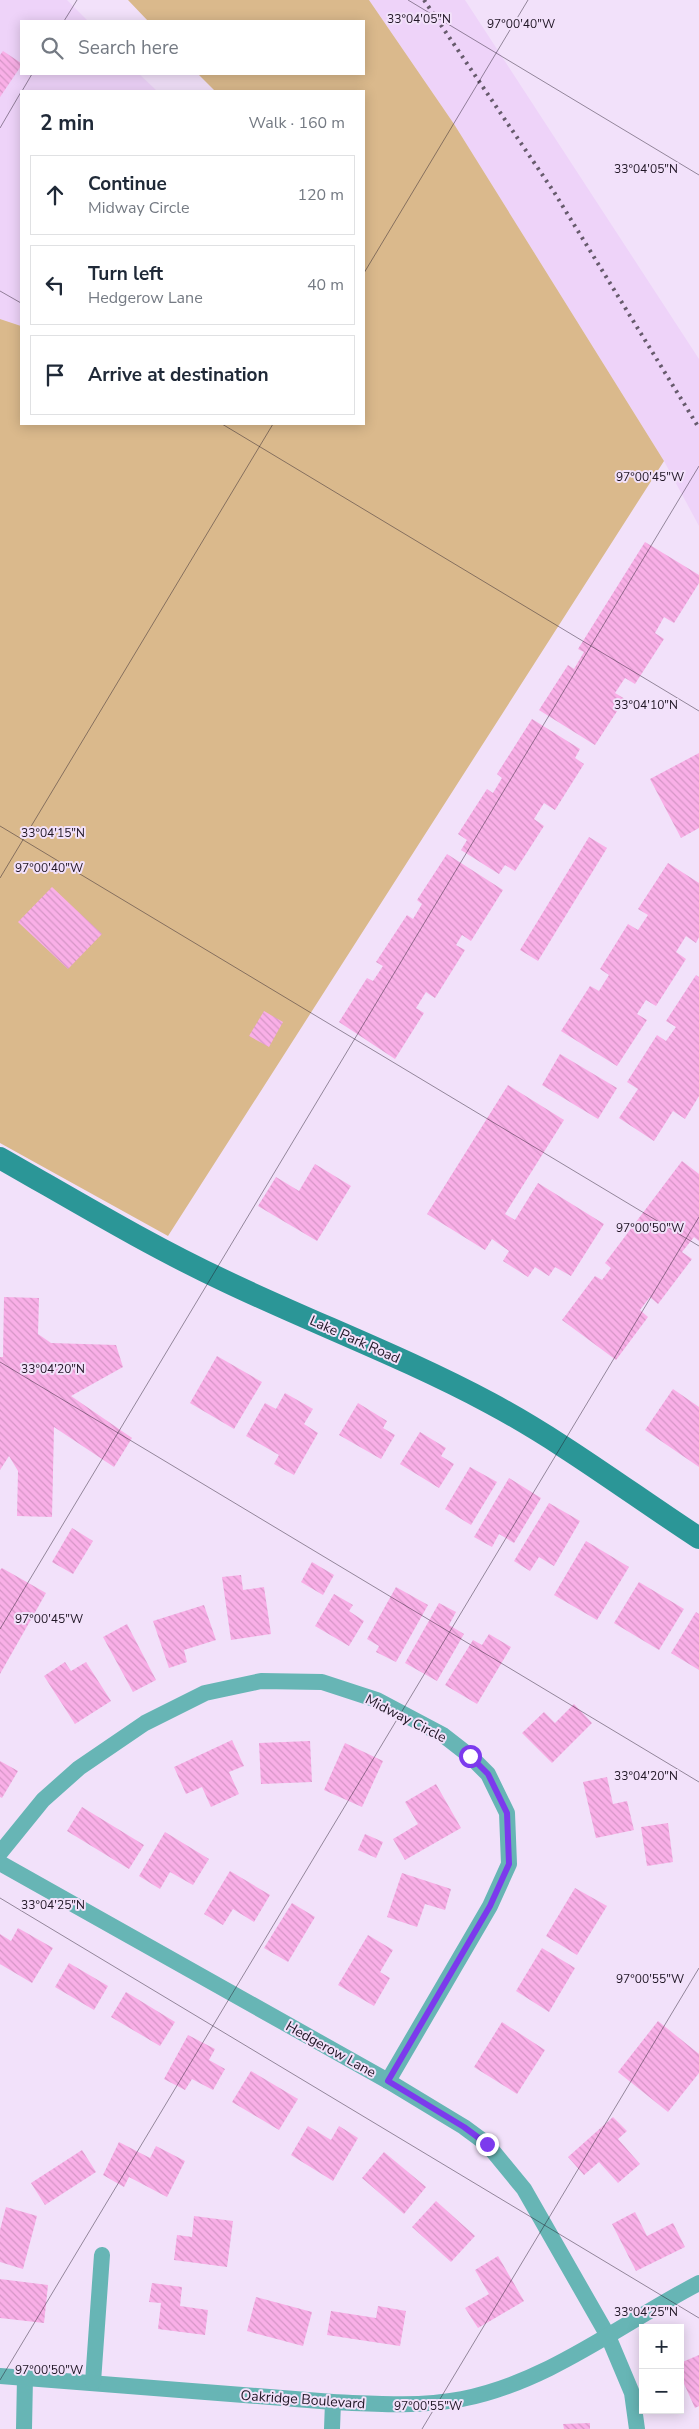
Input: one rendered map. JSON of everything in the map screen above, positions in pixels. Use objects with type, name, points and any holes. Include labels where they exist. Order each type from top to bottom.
[{"type":"main road","name":"Lake Park Road","points":[[0,1158],[126,1230],[216,1277],[418,1367],[493,1405],[544,1435],[699,1538]]},
{"type":"street","name":"Midway Circle","points":[[0,1853],[43,1800],[79,1768],[145,1723],[205,1693],[262,1681],[322,1682],[377,1700],[443,1735],[470,1756],[488,1774],[507,1813],[509,1864],[490,1906],[388,2081]]},
{"type":"street","name":"Hedgerow Lane","points":[[0,1863],[388,2081],[464,2127],[487,2144],[524,2189],[608,2336],[632,2393],[637,2429]]},
{"type":"street","points":[[92,2382],[102,2256]]},
{"type":"street","name":"Oakridge Boulevard","points":[[0,2376],[333,2402],[424,2404],[480,2395],[533,2375],[608,2336],[699,2283]]},
{"type":"street","points":[[24,2429],[25,2377]]},
{"type":"street","points":[[332,2429],[333,2402]]},
{"type":"shaded area","points":[[0,0],[67,0],[87,20],[20,20],[20,75],[140,75],[156,90],[20,90],[20,326],[0,319]]},
{"type":"shaded area","points":[[128,0],[369,0],[454,124],[664,461],[168,1236],[0,1143],[0,319],[20,326],[20,425],[365,425],[365,90],[214,90],[199,75],[365,75],[365,20],[147,20]]},
{"type":"shaded area","points":[[369,0],[465,0],[699,359],[699,526],[664,461],[454,124]]},
{"type":"building","points":[[3,51],[20,62],[20,67],[0,97],[0,55]]},
{"type":"building","points":[[645,542],[699,575],[699,583],[674,623],[664,617],[655,633],[664,639],[635,684],[625,678],[615,693],[625,699],[595,745],[539,710],[568,665],[574,669],[584,652],[578,649]]},
{"type":"building","points":[[532,719],[580,749],[575,758],[584,764],[555,810],[544,803],[534,819],[544,826],[515,871],[505,865],[499,874],[461,850],[467,840],[458,834],[487,789],[493,793],[502,778],[497,774]]},
{"type":"building","points":[[699,753],[699,828],[681,838],[650,779]]},
{"type":"building","points":[[589,837],[607,848],[538,961],[520,950]]},
{"type":"building","points":[[447,854],[503,890],[471,941],[462,935],[456,945],[465,950],[435,998],[426,992],[416,1008],[424,1013],[395,1059],[339,1022],[367,978],[373,981],[383,966],[376,962],[407,915],[413,919],[422,904],[417,900]]},
{"type":"building","points":[[668,863],[699,883],[699,937],[696,943],[686,936],[676,952],[686,959],[656,1006],[646,1000],[637,1014],[647,1020],[617,1066],[561,1031],[590,986],[599,991],[609,975],[600,969],[628,924],[638,930],[648,915],[638,909]]},
{"type":"building","points":[[52,887],[102,934],[68,969],[18,922]]},
{"type":"building","points":[[696,975],[699,977],[699,1096],[685,1119],[673,1111],[654,1141],[619,1118],[638,1089],[627,1082],[657,1035],[666,1041],[676,1027],[666,1021]]},
{"type":"building","points":[[264,1011],[283,1022],[269,1047],[249,1036]]},
{"type":"building","points":[[560,1054],[617,1088],[598,1119],[542,1085]]},
{"type":"building","points":[[508,1085],[564,1120],[505,1214],[515,1220],[538,1183],[604,1224],[571,1276],[555,1267],[549,1276],[535,1267],[528,1277],[503,1261],[509,1251],[492,1239],[485,1250],[427,1214]]},
{"type":"building","points":[[682,1161],[699,1174],[699,1241],[694,1237],[682,1252],[692,1259],[658,1304],[650,1297],[640,1310],[648,1317],[616,1360],[562,1320],[595,1276],[602,1280],[611,1268],[605,1263]]},
{"type":"building","points":[[315,1164],[351,1186],[317,1241],[258,1206],[276,1177],[299,1191]]},
{"type":"building","points":[[4,1297],[39,1298],[38,1334],[51,1343],[116,1345],[123,1367],[71,1396],[132,1438],[114,1467],[54,1427],[52,1517],[17,1516],[18,1471],[9,1456],[0,1470],[0,1357],[3,1357]]},
{"type":"building","points":[[217,1356],[262,1382],[234,1429],[190,1403]]},
{"type":"building","points":[[673,1389],[699,1407],[699,1467],[645,1430]]},
{"type":"building","points":[[285,1393],[313,1409],[304,1424],[318,1433],[294,1475],[274,1464],[279,1455],[246,1436],[265,1403],[276,1409]]},
{"type":"building","points":[[358,1403],[387,1421],[383,1428],[395,1435],[381,1459],[339,1435]]},
{"type":"building","points":[[420,1432],[446,1448],[441,1456],[454,1464],[439,1488],[400,1464]]},
{"type":"building","points":[[470,1467],[497,1482],[471,1525],[445,1509]]},
{"type":"building","points":[[509,1478],[541,1498],[514,1543],[499,1534],[492,1547],[474,1537]]},
{"type":"building","points":[[549,1503],[580,1521],[554,1566],[539,1557],[530,1571],[514,1561]]},
{"type":"building","points":[[72,1528],[93,1541],[73,1574],[52,1562]]},
{"type":"building","points":[[586,1541],[629,1567],[597,1620],[554,1595]]},
{"type":"building","points":[[312,1562],[334,1575],[323,1595],[301,1582]]},
{"type":"building","points":[[2,1568],[46,1593],[0,1674],[0,1570]]},
{"type":"building","points":[[241,1575],[243,1590],[264,1587],[271,1634],[231,1640],[222,1577]]},
{"type":"building","points":[[639,1582],[684,1609],[659,1650],[614,1623]]},
{"type":"building","points":[[396,1587],[428,1605],[396,1662],[376,1652],[379,1646],[367,1639]]},
{"type":"building","points":[[334,1594],[353,1605],[349,1611],[364,1621],[349,1646],[315,1626]]},
{"type":"building","points":[[439,1603],[456,1612],[449,1625],[464,1634],[437,1681],[405,1663]]},
{"type":"building","points":[[204,1605],[216,1640],[184,1650],[187,1662],[169,1668],[153,1621]]},
{"type":"building","points":[[696,1612],[699,1614],[699,1670],[671,1653]]},
{"type":"building","points":[[127,1624],[156,1680],[133,1692],[103,1637]]},
{"type":"building","points":[[489,1634],[511,1647],[477,1704],[445,1685],[473,1640],[482,1645]]},
{"type":"building","points":[[65,1662],[71,1671],[86,1662],[111,1701],[75,1724],[44,1676]]},
{"type":"building","points":[[574,1704],[592,1723],[552,1763],[522,1733],[544,1712],[555,1723]]},
{"type":"building","points":[[232,1740],[244,1766],[229,1772],[239,1794],[211,1807],[202,1787],[186,1794],[174,1767]]},
{"type":"building","points":[[310,1741],[312,1782],[261,1784],[259,1743]]},
{"type":"building","points":[[345,1743],[383,1761],[362,1807],[324,1790]]},
{"type":"building","points":[[0,1761],[18,1771],[2,1798],[0,1797]]},
{"type":"building","points":[[607,1777],[613,1804],[627,1801],[634,1830],[596,1838],[583,1782]]},
{"type":"building","points":[[436,1784],[461,1828],[405,1860],[393,1839],[418,1824],[405,1802]]},
{"type":"building","points":[[82,1807],[144,1845],[129,1869],[67,1831]]},
{"type":"building","points":[[668,1823],[673,1862],[647,1866],[641,1827]]},
{"type":"building","points":[[165,1832],[209,1859],[193,1885],[170,1872],[160,1889],[139,1876]]},
{"type":"building","points":[[365,1834],[383,1842],[376,1858],[358,1850]]},
{"type":"building","points":[[230,1871],[270,1895],[254,1922],[233,1909],[223,1925],[204,1914]]},
{"type":"building","points":[[402,1873],[451,1889],[445,1910],[425,1904],[417,1927],[387,1917]]},
{"type":"building","points":[[575,1888],[607,1906],[577,1955],[546,1936]]},
{"type":"building","points":[[292,1903],[315,1917],[288,1962],[264,1948]]},
{"type":"building","points":[[18,1928],[53,1948],[32,1983],[0,1964],[0,1934],[11,1941]]},
{"type":"building","points":[[368,1935],[393,1950],[380,1972],[390,1978],[374,2006],[338,1985]]},
{"type":"building","points":[[542,1948],[575,1968],[549,2012],[516,1991]]},
{"type":"building","points":[[69,1963],[108,1986],[94,2010],[55,1987]]},
{"type":"building","points":[[126,1992],[175,2022],[160,2046],[111,2017]]},
{"type":"building","points":[[658,2021],[699,2054],[699,2073],[668,2112],[618,2072]]},
{"type":"building","points":[[502,2022],[545,2050],[517,2094],[474,2067]]},
{"type":"building","points":[[188,2035],[215,2049],[209,2060],[225,2069],[213,2090],[192,2079],[185,2090],[164,2079]]},
{"type":"building","points":[[251,2071],[298,2099],[279,2130],[232,2102]]},
{"type":"building","points":[[613,2117],[627,2131],[618,2139],[640,2164],[618,2183],[599,2162],[584,2175],[568,2157]]},
{"type":"building","points":[[308,2126],[331,2140],[339,2126],[358,2138],[333,2181],[291,2155]]},
{"type":"building","points":[[119,2142],[150,2158],[156,2146],[185,2161],[167,2197],[129,2177],[124,2187],[103,2175]]},
{"type":"building","points":[[82,2150],[96,2172],[45,2205],[31,2183]]},
{"type":"building","points":[[384,2152],[426,2187],[404,2214],[362,2178]]},
{"type":"building","points":[[436,2201],[475,2236],[451,2262],[412,2227]]},
{"type":"building","points":[[6,2207],[37,2216],[23,2269],[0,2262],[0,2230]]},
{"type":"building","points":[[635,2212],[647,2236],[673,2223],[685,2247],[636,2271],[612,2224]]},
{"type":"building","points":[[194,2216],[233,2221],[227,2267],[174,2260],[177,2235],[192,2237]]},
{"type":"building","points":[[498,2256],[524,2301],[478,2328],[465,2308],[489,2294],[475,2270]]},
{"type":"building","points":[[0,2279],[48,2285],[44,2323],[0,2318]]},
{"type":"building","points":[[152,2283],[182,2287],[180,2306],[208,2310],[205,2335],[158,2329],[161,2303],[149,2302]]},
{"type":"building","points":[[256,2297],[312,2312],[303,2346],[247,2331]]},
{"type":"building","points":[[378,2306],[406,2311],[400,2346],[327,2335],[331,2311],[376,2318]]},
{"type":"building","points":[[699,2355],[699,2406],[695,2408],[684,2384],[684,2361]]},
{"type":"building","points":[[590,2423],[590,2429],[564,2429],[563,2424]]},
{"type":"railway","points":[[424,0],[554,192],[699,428]]},
{"type":"route","points":[[470,1756],[488,1774],[507,1813],[509,1864],[490,1906],[388,2081],[464,2127],[487,2144]]}]
